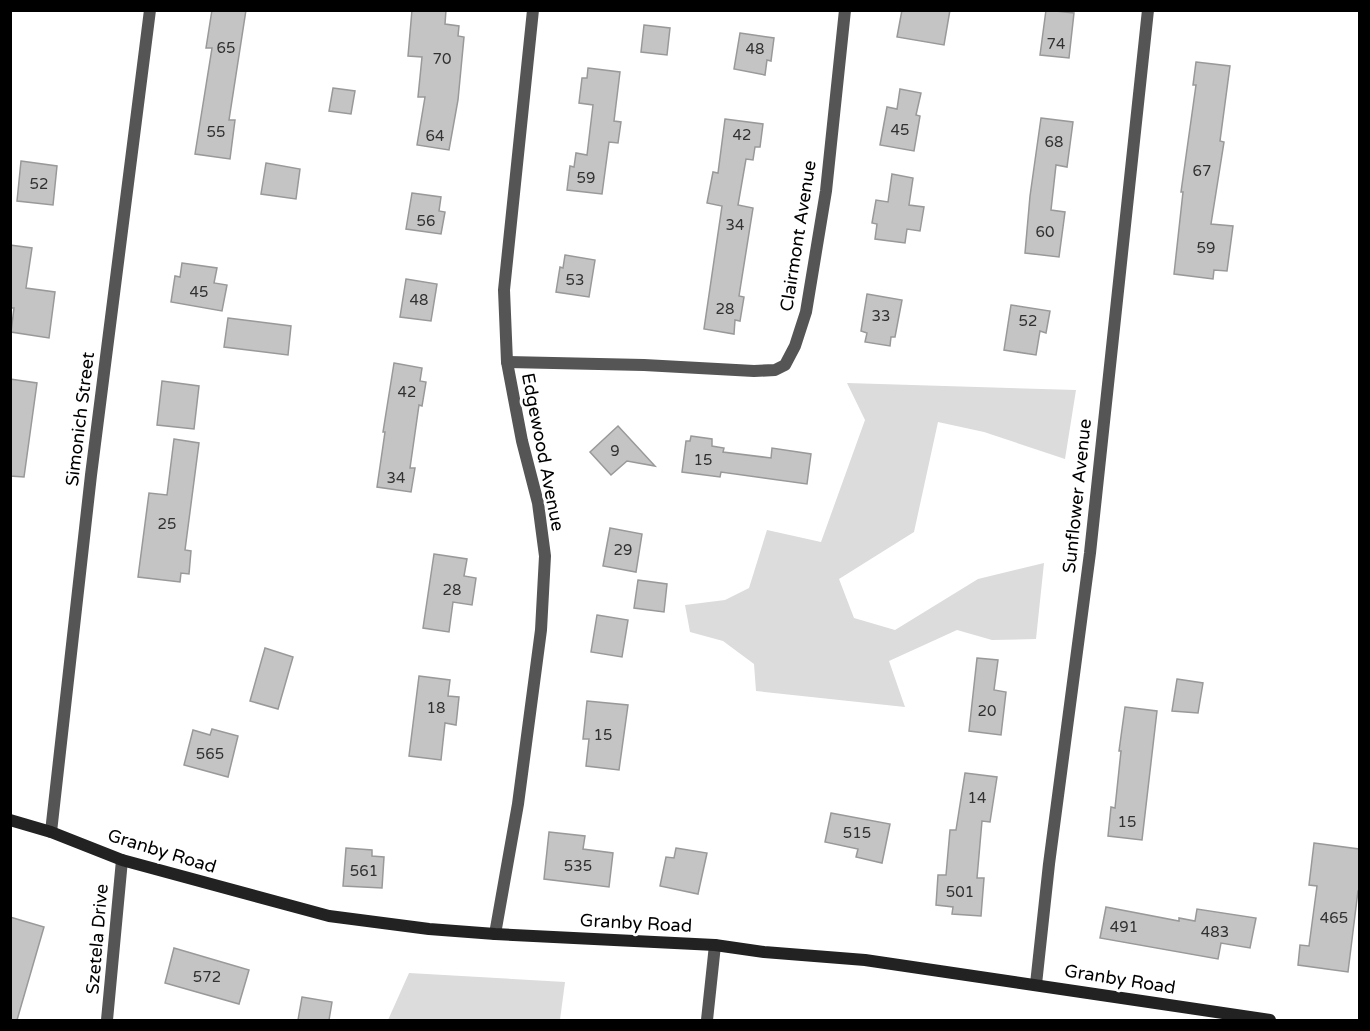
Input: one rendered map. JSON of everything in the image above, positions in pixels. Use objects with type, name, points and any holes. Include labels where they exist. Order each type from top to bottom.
[{"type":"main road","name":"Granby Road","points":[[10,820],[51,832],[122,860],[328,916],[429,929],[715,945],[764,952],[865,960],[1270,1020]]},
{"type":"street","name":"Simonich Street","points":[[51,832],[91,475],[150,10]]},
{"type":"street","name":"Edgewood Avenue","points":[[495,934],[518,804],[541,630],[544,556],[538,503],[522,441],[507,362],[504,290],[533,10]]},
{"type":"street","name":"Clairmont Avenue","points":[[507,362],[644,365],[754,371],[775,370],[784,365],[795,346],[806,312],[826,191],[845,10]]},
{"type":"street","name":"Sunflower Avenue","points":[[1036,984],[1049,864],[1090,553],[1119,264],[1148,10]]},
{"type":"street","name":"Szetela Drive","points":[[107,1020],[122,860]]},
{"type":"street","points":[[707,1020],[715,945]]},
{"type":"shaded area","points":[[847,383],[1076,390],[1065,459],[984,432],[938,422],[914,532],[839,579],[854,618],[895,630],[978,579],[1044,563],[1036,639],[992,640],[957,630],[889,661],[905,707],[756,691],[754,664],[723,641],[690,632],[685,605],[725,600],[749,588],[767,530],[821,542],[865,420]]},
{"type":"shaded area","points":[[409,973],[565,982],[560,1020],[388,1020]]},
{"type":"building","points":[[212,10],[246,10],[229,120],[235,120],[230,159],[195,154],[212,48],[206,48]]},
{"type":"building","points":[[412,10],[446,10],[445,24],[459,26],[458,36],[464,37],[458,100],[449,150],[417,145],[425,97],[418,97],[422,57],[408,56]]},
{"type":"building","points":[[902,10],[950,10],[944,45],[897,37]]},
{"type":"building","points":[[1046,10],[1074,13],[1069,58],[1040,55]]},
{"type":"building","points":[[644,25],[670,28],[667,55],[641,52]]},
{"type":"building","points":[[740,33],[774,38],[771,61],[767,60],[765,75],[734,69]]},
{"type":"building","points":[[1196,62],[1230,66],[1220,141],[1224,142],[1211,224],[1233,226],[1227,271],[1214,270],[1213,279],[1174,274],[1183,192],[1181,192],[1196,85],[1193,85]]},
{"type":"building","points":[[588,68],[620,72],[614,121],[621,122],[618,143],[609,142],[602,194],[567,190],[570,166],[574,167],[576,153],[587,155],[593,105],[579,103],[582,78],[587,78]]},
{"type":"building","points":[[333,88],[355,91],[351,114],[329,111]]},
{"type":"building","points":[[900,89],[921,93],[916,115],[920,116],[914,151],[880,145],[887,107],[897,109]]},
{"type":"building","points":[[1041,118],[1073,122],[1067,167],[1056,165],[1051,210],[1065,212],[1059,257],[1025,253]]},
{"type":"building","points":[[725,119],[763,124],[760,147],[755,147],[753,160],[746,159],[738,205],[753,208],[739,296],[744,297],[740,321],[735,320],[734,334],[704,329],[722,206],[707,203],[713,172],[718,173]]},
{"type":"building","points":[[21,161],[57,166],[53,205],[17,201]]},
{"type":"building","points":[[266,163],[300,169],[296,199],[261,194]]},
{"type":"building","points":[[892,174],[913,178],[909,205],[924,207],[920,231],[907,229],[905,243],[875,239],[877,224],[872,223],[876,200],[888,202]]},
{"type":"building","points":[[412,193],[441,197],[439,211],[445,212],[441,234],[406,229]]},
{"type":"building","points":[[10,245],[32,248],[26,288],[55,292],[49,338],[11,332],[14,308],[10,308]]},
{"type":"building","points":[[565,255],[595,260],[589,297],[556,292],[560,267],[563,268]]},
{"type":"building","points":[[182,263],[217,268],[214,283],[227,285],[222,311],[171,302],[175,276],[180,277]]},
{"type":"building","points":[[406,279],[437,284],[431,321],[400,317]]},
{"type":"building","points":[[867,294],[902,300],[895,337],[891,337],[890,346],[865,342],[867,333],[861,331]]},
{"type":"building","points":[[1011,305],[1050,311],[1046,333],[1040,331],[1036,355],[1004,350]]},
{"type":"building","points":[[228,318],[291,326],[288,355],[224,347]]},
{"type":"building","points":[[394,363],[422,368],[420,381],[426,382],[422,406],[419,405],[410,468],[415,468],[411,492],[377,487]]},
{"type":"building","points":[[10,379],[37,383],[24,477],[10,476]]},
{"type":"building","points":[[162,381],[199,386],[194,429],[157,425]]},
{"type":"building","points":[[618,426],[655,466],[627,461],[611,475],[590,452]]},
{"type":"building","points":[[691,436],[712,439],[712,446],[724,448],[723,452],[771,458],[772,448],[811,454],[807,484],[721,472],[720,477],[682,472],[686,441],[690,441]]},
{"type":"building","points":[[174,439],[199,443],[185,550],[191,551],[189,574],[181,573],[180,582],[138,577],[149,493],[167,495]]},
{"type":"building","points":[[610,528],[642,534],[636,572],[603,566]]},
{"type":"building","points":[[434,554],[467,559],[464,576],[476,578],[472,605],[453,602],[449,632],[423,628]]},
{"type":"building","points":[[638,580],[667,584],[664,612],[634,608]]},
{"type":"building","points":[[597,615],[628,620],[622,657],[591,652]]},
{"type":"building","points":[[265,648],[293,657],[278,709],[250,701]]},
{"type":"building","points":[[977,658],[998,660],[994,690],[1006,692],[1001,735],[969,731]]},
{"type":"building","points":[[419,676],[450,680],[448,696],[459,697],[456,725],[445,723],[441,760],[409,756]]},
{"type":"building","points":[[1177,679],[1203,683],[1198,713],[1172,711]]},
{"type":"building","points":[[587,701],[628,705],[619,770],[586,766],[589,739],[583,739]]},
{"type":"building","points":[[1125,707],[1157,711],[1142,840],[1108,836],[1111,807],[1115,808]]},
{"type":"building","points":[[212,729],[238,736],[228,777],[184,765],[193,730],[210,735]]},
{"type":"building","points":[[965,773],[997,777],[990,822],[982,821],[977,878],[984,878],[981,916],[952,914],[953,907],[936,905],[938,875],[946,875],[950,830],[956,830]]},
{"type":"building","points":[[831,813],[890,824],[882,863],[856,857],[858,849],[825,842]]},
{"type":"building","points":[[549,832],[585,836],[583,849],[613,853],[609,887],[544,879]]},
{"type":"building","points":[[1314,843],[1359,849],[1359,891],[1348,972],[1298,965],[1300,945],[1309,946],[1317,886],[1309,885]]},
{"type":"building","points":[[346,848],[372,850],[372,856],[384,857],[382,888],[343,886]]},
{"type":"building","points":[[676,848],[707,853],[698,894],[660,886],[666,857],[674,858]]},
{"type":"building","points":[[1106,907],[1179,921],[1179,918],[1195,921],[1197,909],[1256,918],[1250,948],[1221,943],[1218,959],[1100,938]]},
{"type":"building","points":[[10,917],[44,927],[17,1020],[10,1020]]},
{"type":"building","points":[[174,948],[249,970],[239,1004],[165,983]]},
{"type":"building","points":[[302,997],[332,1002],[329,1020],[298,1020]]}]
